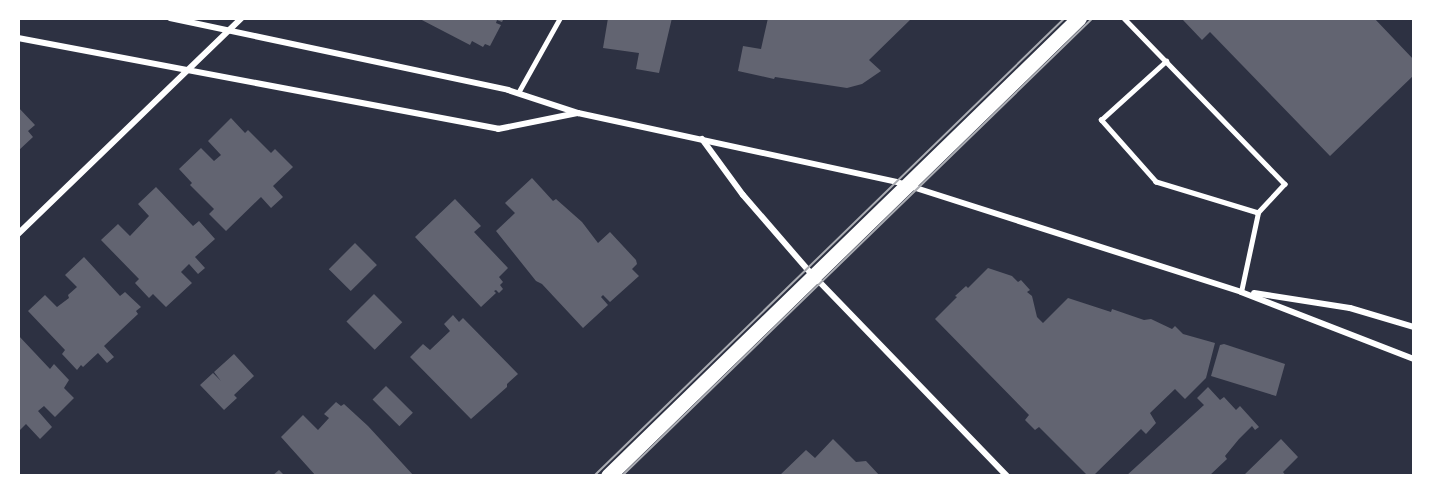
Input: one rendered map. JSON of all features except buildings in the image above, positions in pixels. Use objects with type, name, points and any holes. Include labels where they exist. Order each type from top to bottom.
[{"type":"main road","points":[[608,476],[1079,18]]},
{"type":"street","points":[[170,18],[518,93],[578,113],[907,186],[1241,292],[1414,359]]},
{"type":"street","points":[[18,234],[242,18]]},
{"type":"street","points":[[18,38],[498,129],[578,113]]},
{"type":"street","points":[[702,139],[743,195],[813,276],[1008,476]]},
{"type":"street","points":[[1241,292],[1350,308],[1414,327]]},
{"type":"lane","points":[[518,93],[560,18]]},
{"type":"lane","points":[[1124,18],[1285,184],[1258,213],[1241,292]]},
{"type":"lane","points":[[1166,61],[1101,120],[1156,182],[1258,213]]},
{"type":"tram line","points":[[594,476],[1065,18]]},
{"type":"tram line","points":[[622,476],[1093,18]]}]
